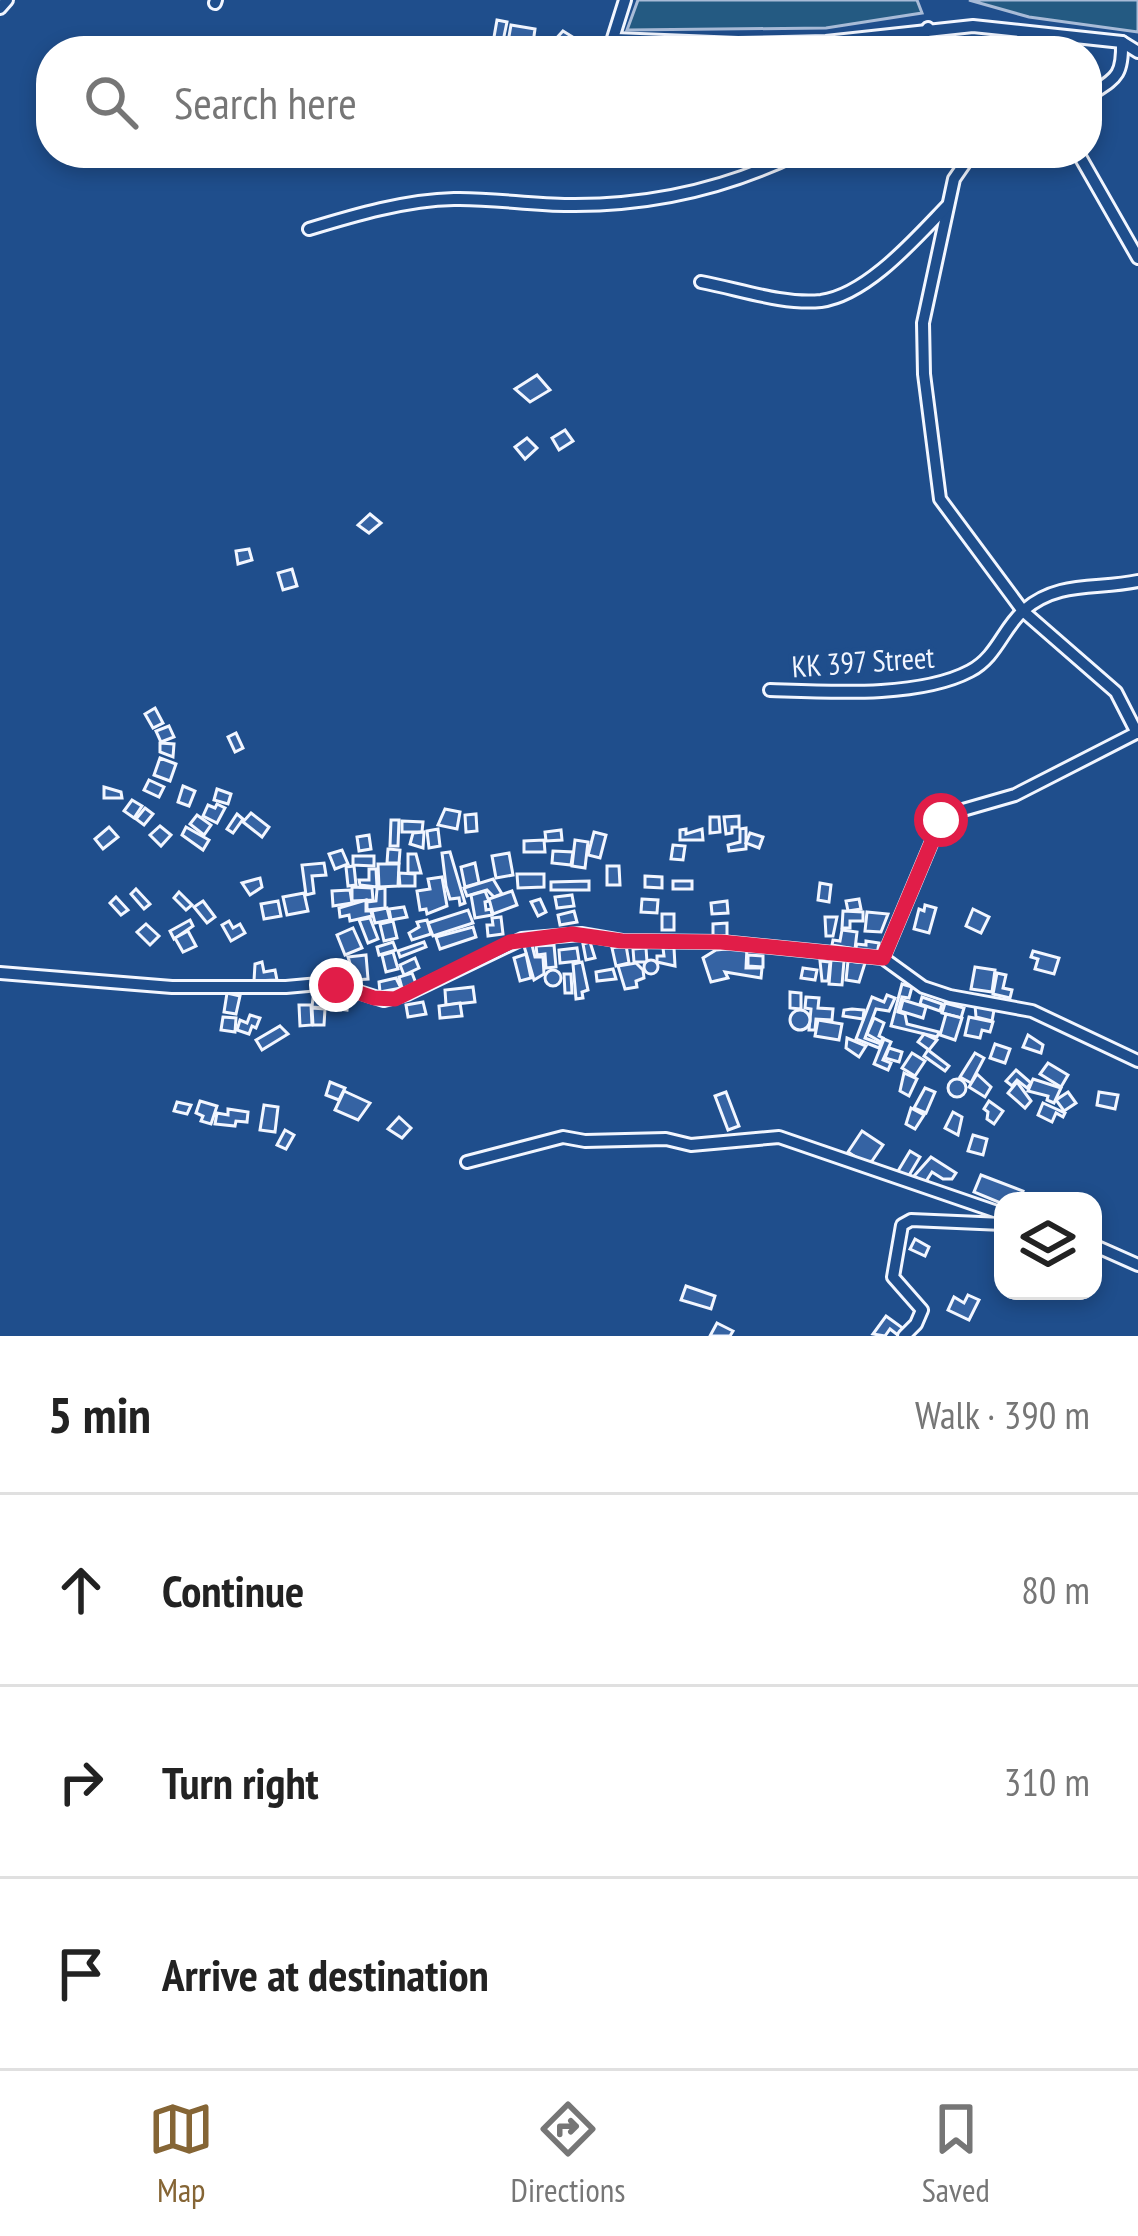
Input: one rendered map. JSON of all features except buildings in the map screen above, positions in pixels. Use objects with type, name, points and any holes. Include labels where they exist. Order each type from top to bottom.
[{"type":"street","points":[[0,8],[7,0]]},
{"type":"street","points":[[615,36],[625,0]]},
{"type":"street","points":[[870,36],[973,26],[1066,36]]},
{"type":"street","points":[[923,36],[928,28]]},
{"type":"street","points":[[1102,40],[1122,42],[1138,52]]},
{"type":"street","points":[[1102,87],[1123,66],[1122,42]]},
{"type":"street","points":[[309,229],[365,213],[451,199],[577,206],[682,195],[768,168]]},
{"type":"street","points":[[883,958],[941,820],[1016,795],[1137,732],[1116,692],[1023,611],[940,499],[923,323],[954,179],[962,168]]},
{"type":"street","points":[[1087,168],[1138,258]]},
{"type":"street","points":[[701,282],[825,301],[882,272],[949,204]]},
{"type":"street","name":"KK 397 Street","points":[[770,690],[937,685],[973,670],[991,656],[1023,611],[1054,591],[1138,581]]},
{"type":"street","points":[[0,974],[172,987],[330,983],[384,1000],[407,994],[510,942],[538,937],[581,934],[622,941],[721,942],[883,958],[923,987],[1032,1011],[1138,1060]]},
{"type":"street","points":[[467,1162],[562,1137],[666,1139],[691,1144],[779,1137],[994,1211]]},
{"type":"street","points":[[904,1336],[922,1310],[893,1277],[902,1225],[911,1220],[994,1224]]},
{"type":"street","points":[[1102,1249],[1138,1265]]},
{"type":"shaded area","points":[[638,0],[917,0],[922,13],[826,28],[627,30]]},
{"type":"shaded area","points":[[969,0],[1138,0],[1138,32],[1029,17]]},
{"type":"route","points":[[336,985],[374,998],[395,999],[510,942],[572,934],[883,958],[941,820]]}]
